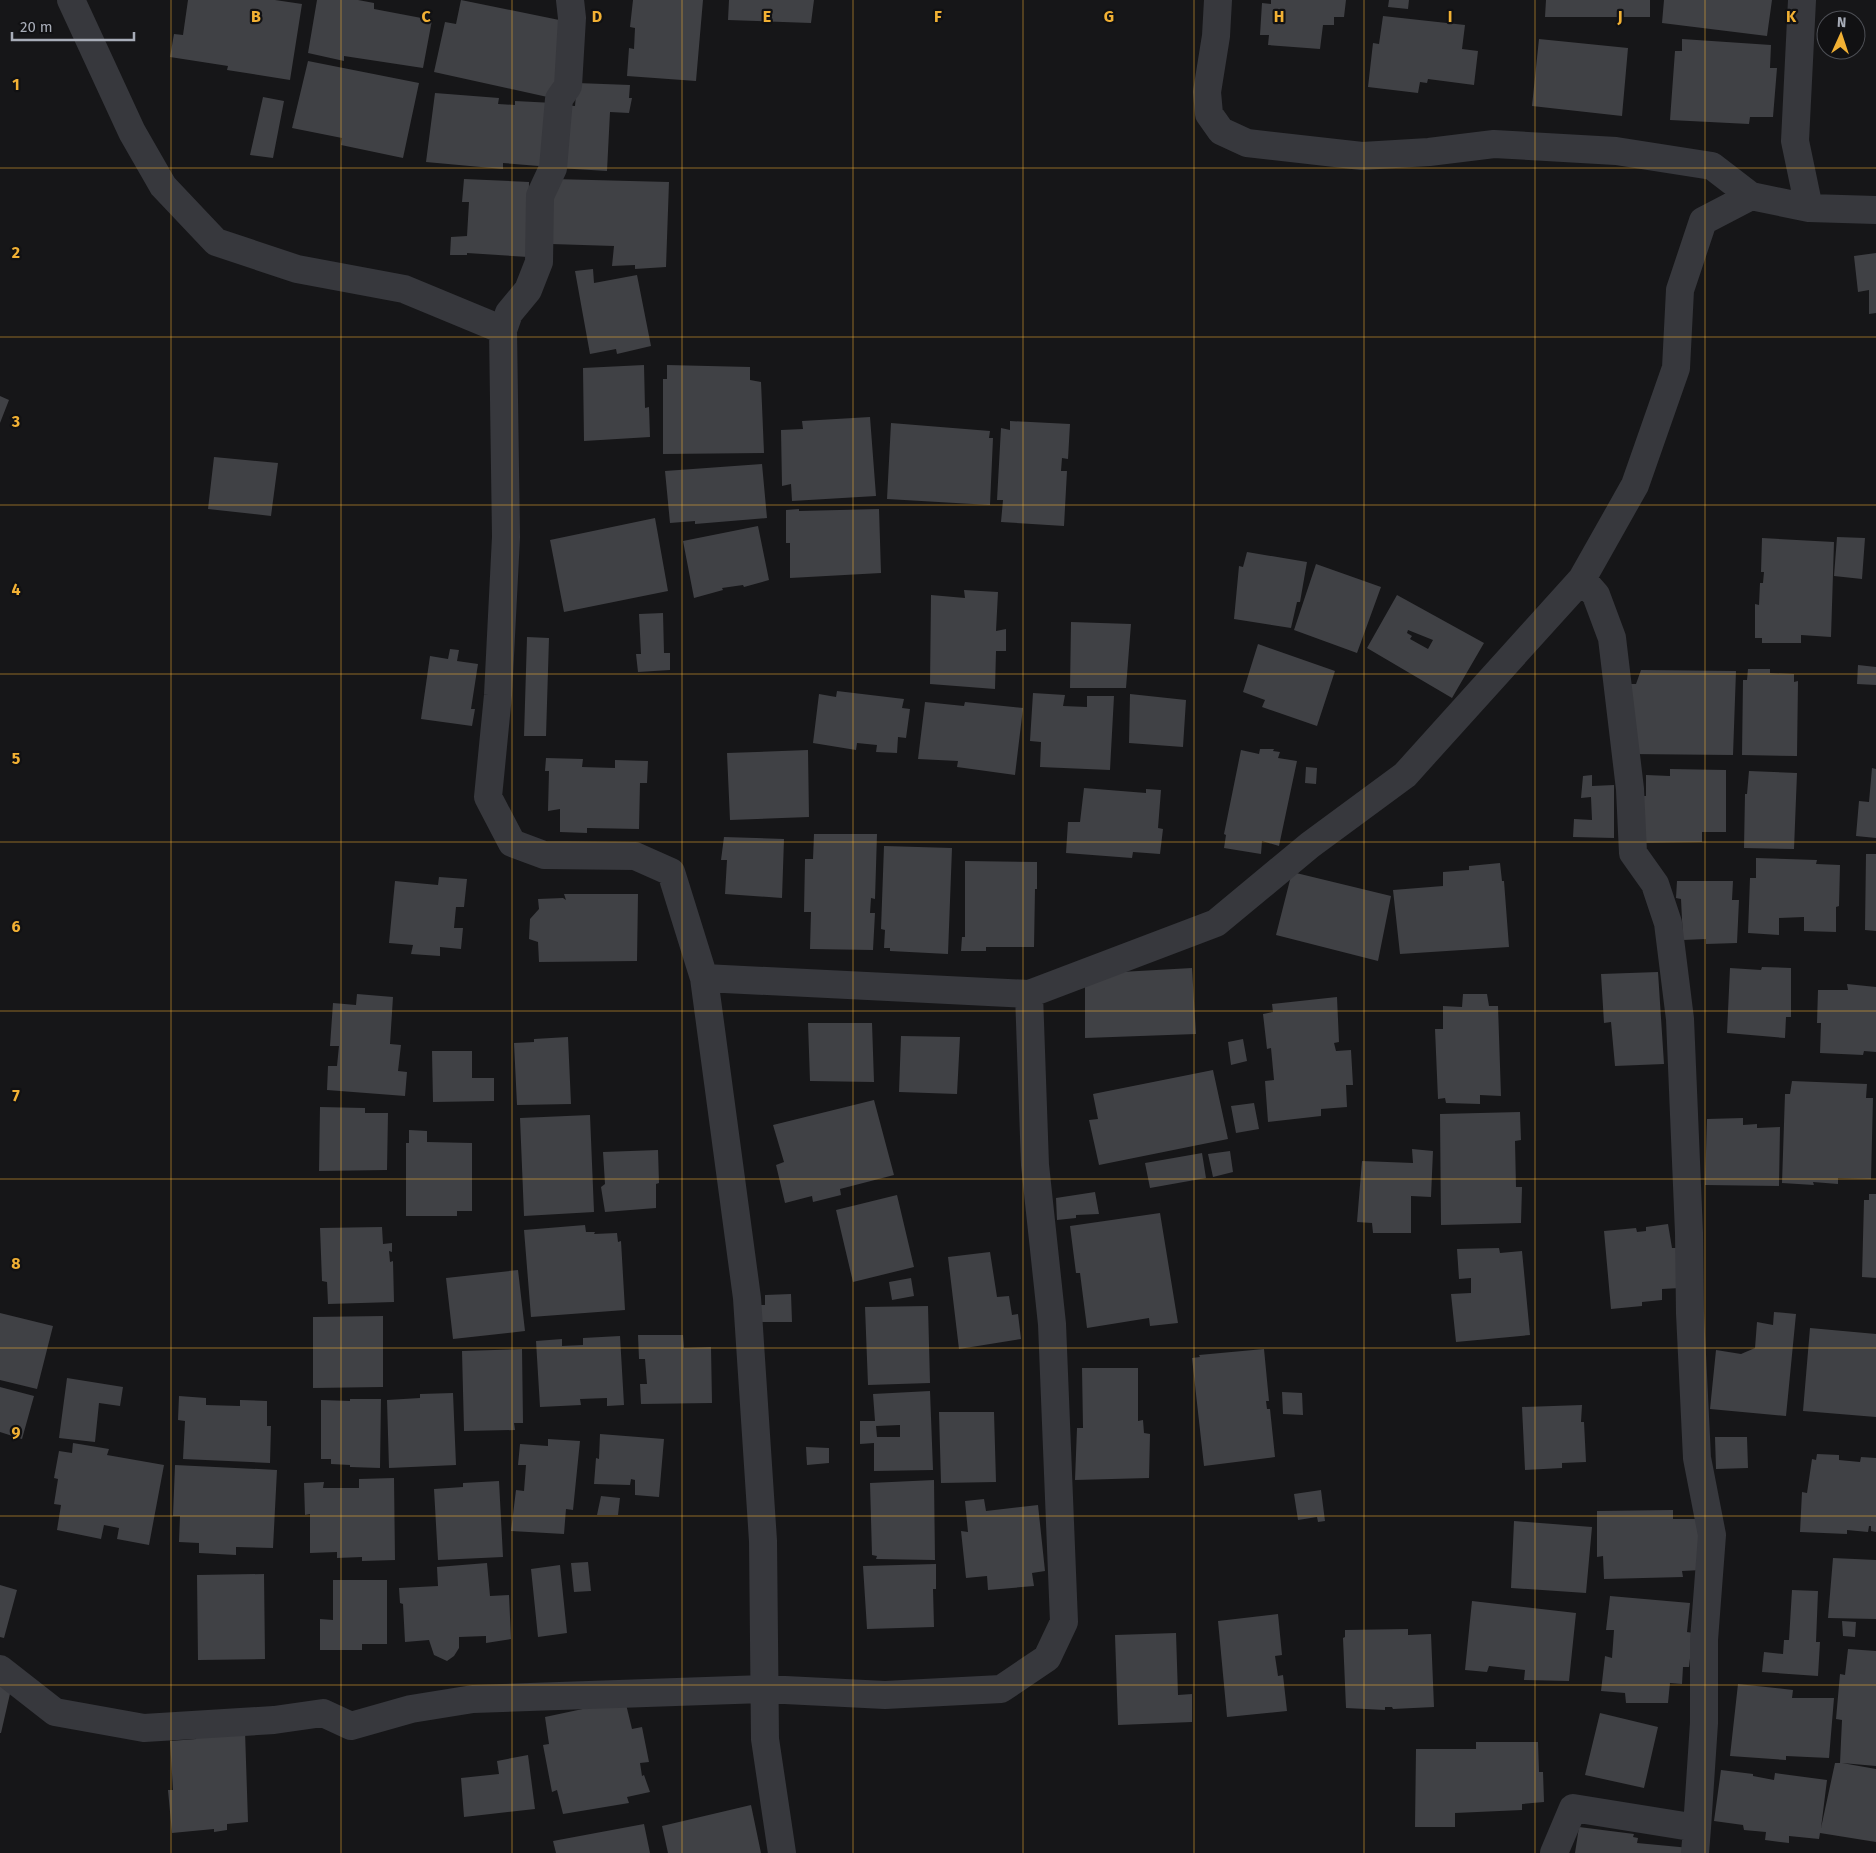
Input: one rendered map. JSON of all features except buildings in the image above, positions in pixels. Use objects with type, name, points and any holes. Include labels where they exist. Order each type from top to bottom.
[{"type":"street","points":[[71,0],[132,132],[163,186],[216,242],[297,269],[404,290],[503,330]]},
{"type":"street","points":[[570,0],[572,18],[568,86],[558,99],[553,168],[540,196],[539,262],[528,290],[509,313],[503,330],[506,537],[498,695],[488,797],[512,843],[544,855],[635,856],[672,872],[704,978],[747,1298],[762,1541],[765,1738],[782,1853]]},
{"type":"street","points":[[1218,0],[1216,36],[1207,92],[1209,114],[1221,131],[1247,143],[1362,156],[1429,152],[1494,144],[1616,151],[1712,166],[1751,196],[1809,208],[1876,210]]},
{"type":"street","points":[[1802,0],[1795,141],[1809,208]]},
{"type":"street","points":[[704,978],[1028,994],[1216,923],[1310,844],[1406,775],[1582,580],[1635,486],[1676,368],[1680,290],[1702,220],[1751,196]]},
{"type":"street","points":[[1554,1853],[1573,1808],[1696,1840],[1704,1723],[1704,1640],[1712,1535],[1697,1458],[1680,1019],[1668,923],[1655,884],[1633,853],[1630,789],[1612,638],[1596,595],[1582,580]]},
{"type":"street","points":[[0,1669],[55,1712],[144,1728],[274,1720],[322,1713],[350,1726],[411,1709],[473,1699],[765,1690],[885,1695],[1001,1689],[1047,1658],[1064,1622],[1052,1324],[1035,1165],[1028,994]]}]
